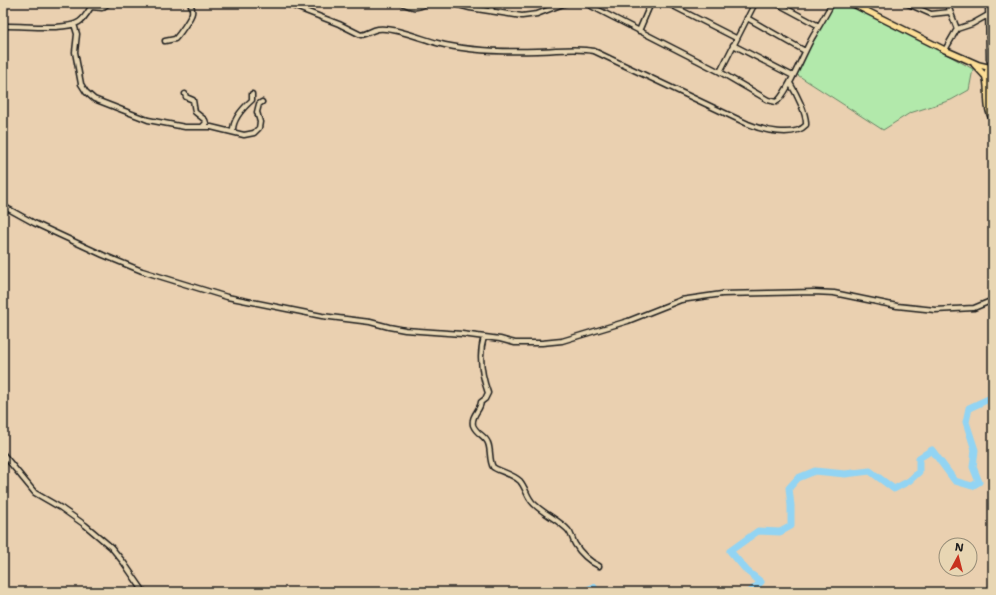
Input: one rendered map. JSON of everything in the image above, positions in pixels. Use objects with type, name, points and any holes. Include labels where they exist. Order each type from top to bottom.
[{"type":"highway","points":[[992,68],[988,71],[989,114],[993,120]]},
{"type":"main road","points":[[851,3],[946,50],[979,65],[992,68]]},
{"type":"main road","points":[[969,60],[978,67],[989,82]]},
{"type":"street","points":[[3,26],[48,27],[74,24],[81,20],[92,7],[102,8],[109,3]]},
{"type":"street","points":[[164,41],[175,39],[183,29],[192,14],[190,3]]},
{"type":"street","points":[[284,3],[320,16],[361,35],[383,29],[455,47],[519,52],[583,49],[594,51],[750,125],[773,132],[797,130],[804,127],[806,124],[799,100],[790,83]]},
{"type":"street","points":[[402,3],[413,8],[426,3]]},
{"type":"street","points":[[451,3],[470,8],[522,16],[537,14],[566,3]]},
{"type":"street","points":[[490,3],[492,11]]},
{"type":"street","points":[[551,3],[553,8]]},
{"type":"street","points":[[585,3],[720,72],[773,102],[778,100],[790,83],[805,51],[832,3]]},
{"type":"street","points":[[639,31],[651,3]]},
{"type":"street","points":[[667,3],[736,38]]},
{"type":"street","points":[[720,72],[755,3]]},
{"type":"street","points":[[776,3],[819,26]]},
{"type":"street","points":[[906,3],[931,14],[950,12]]},
{"type":"street","points":[[947,3],[957,29]]},
{"type":"street","points":[[988,3],[989,59],[992,68]]},
{"type":"street","points":[[946,50],[957,29],[972,24],[988,15]]},
{"type":"street","points":[[747,18],[805,51]]},
{"type":"street","points":[[74,24],[77,34],[75,52],[81,84],[86,92],[94,99],[148,120],[178,126],[211,127],[248,135],[257,130],[260,125],[258,108],[259,104],[262,102]]},
{"type":"street","points":[[733,45],[792,76]]},
{"type":"street","points":[[185,94],[186,97],[193,100],[195,112],[205,120],[206,123],[203,126]]},
{"type":"street","points":[[233,132],[232,127],[243,108],[252,100],[252,94]]},
{"type":"street","points":[[3,206],[34,223],[103,255],[142,271],[227,297],[322,316],[370,322],[405,330],[462,334],[500,339],[515,343],[562,341],[628,321],[681,300],[737,293],[834,293],[897,306],[935,310],[974,308],[993,300]]},
{"type":"street","points":[[484,337],[482,345],[482,366],[484,382],[488,394],[481,402],[480,408],[475,413],[473,420],[476,431],[486,438],[489,444],[493,466],[496,469],[515,477],[522,484],[527,496],[534,505],[568,530],[576,546],[590,561],[600,566]]},
{"type":"street","points":[[3,454],[35,493],[61,508],[85,525],[111,547],[144,592]]},
{"type":"green space","points":[[834,3],[855,3],[973,69],[969,90],[951,100],[910,113],[883,130],[796,74]]},
{"type":"waterway","points":[[750,592],[761,582],[747,571],[730,551],[758,531],[780,532],[791,526],[789,488],[798,478],[815,471],[845,474],[870,471],[894,489],[909,481],[919,472],[919,458],[932,450],[955,481],[972,486],[979,482],[973,467],[975,450],[966,422],[969,408],[993,397]]},
{"type":"waterway","points":[[583,592],[594,587],[593,592]]}]
